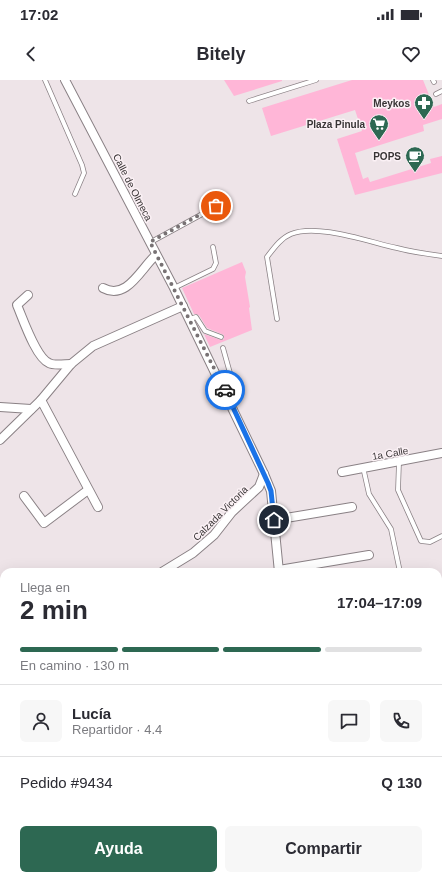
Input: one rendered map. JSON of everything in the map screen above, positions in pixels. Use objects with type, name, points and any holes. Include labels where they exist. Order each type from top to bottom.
[{"type":"street","name":"Calle de Olmeca","points":[[65,80],[190,319],[221,381],[264,474],[271,491],[282,568]]},
{"type":"street","points":[[103,288],[112,291],[126,288],[156,255]]},
{"type":"street","points":[[28,296],[17,305],[37,351],[43,359],[50,364],[71,364]]},
{"type":"street","points":[[0,440],[41,400],[71,364],[93,346],[183,306]]},
{"type":"street","points":[[41,400],[98,507]]},
{"type":"street","points":[[0,407],[31,409]]},
{"type":"street","name":"1a Calle","points":[[342,472],[442,453]]},
{"type":"street","name":"Calzada Victoria","points":[[168,568],[206,543],[232,512],[260,487],[264,474]]},
{"type":"street","points":[[24,496],[44,523],[88,490]]},
{"type":"street","points":[[274,520],[283,517],[352,507]]},
{"type":"street","points":[[293,568],[369,554]]},
{"type":"lane","points":[[45,80],[82,165],[84,173],[75,194]]},
{"type":"lane","points":[[249,100],[316,80]]},
{"type":"lane","points":[[436,94],[442,91]]},
{"type":"lane","points":[[150,242],[228,200]]},
{"type":"lane","points":[[277,319],[267,257],[276,245],[291,234],[306,230],[324,231],[399,249],[442,256]]},
{"type":"lane","points":[[174,288],[213,269],[216,263],[213,247]]},
{"type":"lane","points":[[190,319],[196,317],[205,331],[221,337]]},
{"type":"lane","points":[[223,348],[235,391]]},
{"type":"lane","points":[[221,381],[231,377]]},
{"type":"lane","points":[[399,462],[398,490],[421,541],[430,542],[442,536]]},
{"type":"lane","points":[[363,467],[369,494],[391,529],[399,568]]},
{"type":"building","points":[[224,80],[282,80],[282,81],[234,96]]},
{"type":"building","points":[[352,80],[423,80],[434,107],[442,104],[442,119],[423,125],[424,131],[355,153],[363,179],[368,177],[370,182],[431,163],[430,159],[442,156],[442,173],[355,195],[337,139],[362,131],[355,110],[271,136],[262,108]]},
{"type":"building","points":[[242,262],[246,272],[245,277],[252,330],[210,347],[204,334],[221,340],[224,339],[224,335],[207,328],[199,315],[194,314],[182,288]]},
{"type":"way so far","points":[[216,206],[150,242],[225,390]]},
{"type":"place","name":"Meykos","points":[[424,120]]},
{"type":"place","name":"Plaza Pinula","points":[[379,141]]},
{"type":"place","name":"POPS","points":[[415,173]]},
{"type":"route","points":[[225,390],[268,483],[271,491],[274,520]]}]
